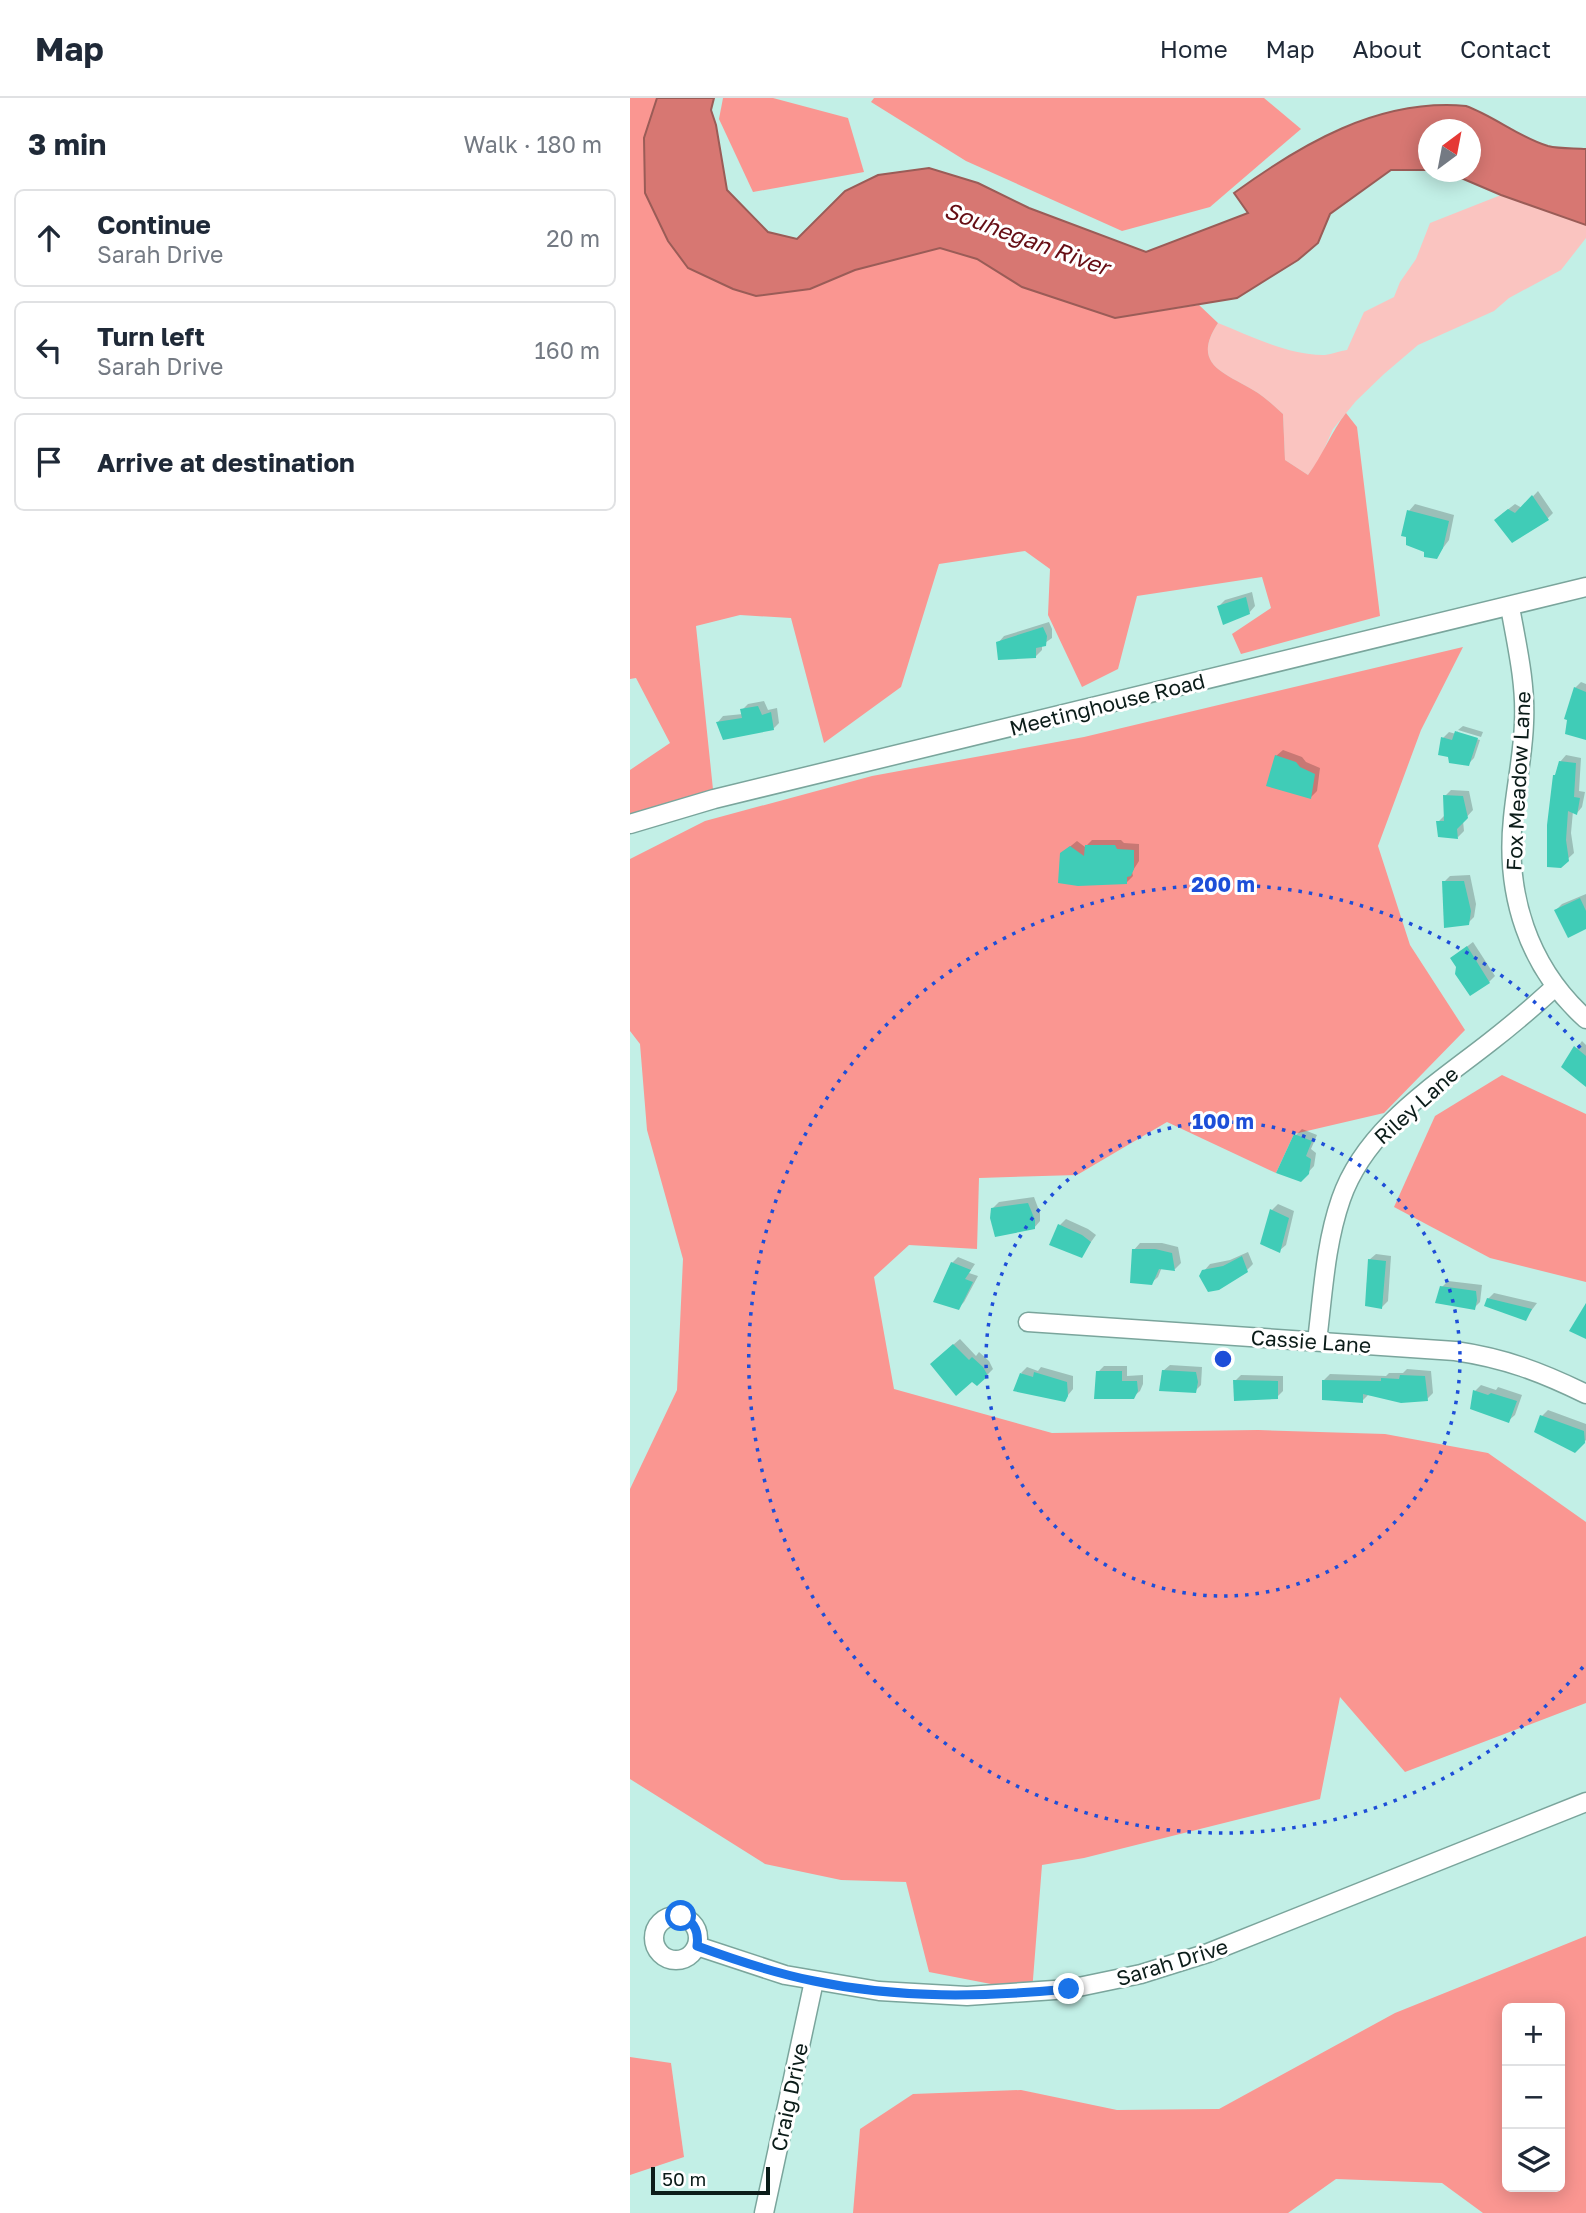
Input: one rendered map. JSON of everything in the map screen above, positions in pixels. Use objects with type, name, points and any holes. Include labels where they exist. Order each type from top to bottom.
[{"type":"street","name":"Meetinghouse Road","points":[[630,824],[698,803],[1586,587]]},
{"type":"street","name":"Fox Meadow Lane","points":[[1510,607],[1524,698],[1523,744],[1513,821],[1512,877],[1517,906],[1526,935],[1539,962],[1555,987],[1586,1019]]},
{"type":"street","name":"Riley Lane","points":[[1317,1342],[1331,1235],[1349,1182],[1368,1149],[1421,1096],[1555,987]]},
{"type":"street","name":"Cassie Lane","points":[[1028,1322],[1487,1356],[1518,1364],[1586,1394]]},
{"type":"street","name":"Sarah Drive","points":[[697,1946],[755,1966],[814,1981],[879,1991],[967,1996],[1069,1989],[1176,1964],[1240,1941],[1586,1802]]},
{"type":"street","name":"Craig Drive","points":[[764,2213],[814,1981]]},
{"type":"shaded area","points":[[630,98],[657,98],[644,138],[810,289],[855,270],[940,248],[977,259],[1023,287],[1115,318],[1199,305],[1218,323],[1208,348],[1214,365],[1261,395],[1283,414],[1285,460],[1308,475],[1346,413],[1357,427],[1380,616],[1241,654],[1232,634],[1271,608],[1262,577],[1137,596],[1118,669],[1082,687],[1048,615],[1050,569],[1025,551],[939,564],[901,687],[824,743],[791,618],[740,615],[696,626],[714,799],[630,826],[630,770],[670,743],[636,678],[630,679]]},
{"type":"shaded area","points":[[723,98],[773,98],[848,118],[864,172],[753,192],[719,119]]},
{"type":"shaded area","points":[[874,98],[1264,98],[1301,129],[1210,207],[1122,231],[966,161],[871,102]]},
{"type":"shaded area","points":[[1501,195],[1586,225],[1586,238],[1561,270],[1509,298],[1494,311],[1418,345],[1356,401],[1333,429],[1320,458],[1308,475],[1285,460],[1283,414],[1261,395],[1222,372],[1209,357],[1208,348],[1218,323],[1298,352],[1325,355],[1347,350],[1364,312],[1394,297],[1400,282],[1416,259],[1430,223]]},
{"type":"shaded area","points":[[1463,647],[1421,730],[1378,846],[1410,945],[1465,1030],[1384,1113],[1294,1134],[1276,1173],[1167,1122],[1077,1175],[979,1178],[977,1249],[909,1245],[874,1277],[894,1389],[1052,1433],[1258,1430],[1385,1434],[1488,1453],[1586,1522],[1586,1703],[1405,1772],[1340,1697],[1320,1799],[1084,1858],[1042,1865],[1032,1992],[929,1972],[906,1882],[841,1880],[765,1864],[630,1779],[630,1489],[677,1390],[683,1259],[647,1130],[640,1044],[630,1031],[630,859],[705,821],[872,776],[1084,737]]},
{"type":"shaded area","points":[[1502,1075],[1586,1114],[1586,1282],[1490,1258],[1394,1207],[1435,1116]]},
{"type":"shaded area","points":[[1586,1936],[1586,2213],[1483,2213],[1442,2183],[1336,2179],[1288,2213],[853,2213],[860,2129],[913,2094],[1021,2090],[1117,2110],[1219,2109],[1395,2013]]},
{"type":"shaded area","points":[[630,2057],[671,2063],[684,2157],[630,2175]]},
{"type":"water","name":"Souhegan River","points":[[657,98],[714,98],[711,110],[727,190],[768,232],[797,239],[845,191],[878,175],[929,168],[978,183],[1029,208],[1146,252],[1248,213],[1234,193],[1313,142],[1371,117],[1402,109],[1433,105],[1466,106],[1538,142],[1553,147],[1586,149],[1586,225],[1470,182],[1481,182],[1481,119],[1418,119],[1418,170],[1391,170],[1330,214],[1318,243],[1298,260],[1237,298],[1115,318],[1022,287],[977,259],[940,248],[855,270],[810,289],[756,296],[733,289],[688,268],[668,241],[645,193],[644,138]]},
{"type":"building","points":[[1532,495],[1549,520],[1512,543],[1494,520],[1508,509],[1515,513]]},
{"type":"building","points":[[1407,510],[1449,521],[1443,548],[1437,559],[1424,557],[1424,552],[1406,545],[1406,537],[1401,536]]},
{"type":"building","points":[[1246,597],[1250,614],[1223,625],[1217,606]]},
{"type":"building","points":[[1043,627],[1047,636],[1046,646],[1036,648],[1036,658],[998,660],[996,642]]},
{"type":"building","points":[[1574,687],[1586,692],[1586,740],[1565,734],[1567,720],[1564,719]]},
{"type":"building","points":[[758,706],[762,715],[771,712],[774,730],[723,740],[716,722],[742,718],[740,709]]},
{"type":"building","points":[[1455,731],[1478,738],[1469,766],[1449,763],[1448,757],[1438,755],[1441,737],[1452,740]]},
{"type":"building","points":[[1275,755],[1296,762],[1315,774],[1311,799],[1266,786]]},
{"type":"building","points":[[1559,761],[1576,763],[1574,797],[1580,798],[1577,815],[1568,811],[1566,840],[1569,861],[1561,868],[1547,867],[1547,825],[1553,775]]},
{"type":"building","points":[[1443,795],[1463,796],[1468,818],[1457,829],[1458,839],[1438,837],[1436,821],[1444,821]]},
{"type":"building","points":[[1085,845],[1115,845],[1117,849],[1134,850],[1134,869],[1131,876],[1127,877],[1127,884],[1078,886],[1058,883],[1060,853],[1070,846],[1084,856]]},
{"type":"building","points":[[1442,881],[1464,881],[1471,911],[1469,925],[1444,928]]},
{"type":"building","points":[[1580,898],[1586,911],[1586,929],[1568,938],[1554,910]]},
{"type":"building","points":[[1467,946],[1490,983],[1470,996],[1455,974],[1456,967],[1450,958]]},
{"type":"building","points":[[1574,1046],[1586,1056],[1586,1087],[1561,1067]]},
{"type":"building","points":[[1294,1134],[1312,1141],[1306,1156],[1311,1159],[1309,1174],[1301,1182],[1276,1173]]},
{"type":"building","points":[[1028,1203],[1035,1220],[1035,1229],[995,1237],[990,1218],[991,1208]]},
{"type":"building","points":[[1270,1209],[1289,1218],[1280,1253],[1260,1244]]},
{"type":"building","points":[[1058,1224],[1091,1242],[1082,1258],[1049,1245]]},
{"type":"building","points":[[1132,1249],[1155,1249],[1172,1253],[1175,1271],[1159,1269],[1152,1285],[1130,1283]]},
{"type":"building","points":[[1242,1256],[1248,1272],[1219,1290],[1208,1292],[1199,1276],[1202,1270],[1223,1266]]},
{"type":"building","points":[[1368,1259],[1386,1261],[1382,1309],[1365,1306]]},
{"type":"building","points":[[951,1262],[971,1270],[965,1279],[973,1282],[959,1310],[933,1302]]},
{"type":"building","points":[[1440,1286],[1476,1291],[1475,1310],[1435,1303]]},
{"type":"building","points":[[1487,1298],[1532,1309],[1526,1321],[1484,1306]]},
{"type":"building","points":[[1586,1303],[1586,1339],[1569,1331]]},
{"type":"building","points":[[953,1344],[969,1360],[972,1357],[983,1367],[988,1376],[977,1386],[972,1382],[956,1396],[930,1364]]},
{"type":"building","points":[[1162,1370],[1196,1372],[1196,1393],[1159,1391]]},
{"type":"building","points":[[1096,1371],[1122,1371],[1122,1381],[1137,1381],[1138,1391],[1134,1399],[1094,1399]]},
{"type":"building","points":[[1034,1372],[1067,1382],[1068,1396],[1065,1402],[1013,1391],[1020,1373],[1033,1377]]},
{"type":"building","points":[[1400,1375],[1425,1376],[1428,1401],[1401,1403],[1363,1394],[1363,1403],[1322,1400],[1322,1380],[1381,1381],[1381,1378],[1399,1379]]},
{"type":"building","points":[[1233,1380],[1278,1381],[1278,1399],[1234,1401]]},
{"type":"building","points":[[1473,1390],[1517,1401],[1509,1423],[1470,1409]]},
{"type":"building","points":[[1540,1415],[1584,1431],[1585,1443],[1575,1453],[1534,1432]]},
{"type":"route","points":[[681,1916],[694,1925],[697,1931],[697,1946],[785,1975],[814,1981],[937,1996],[996,1996],[1069,1989]]}]
